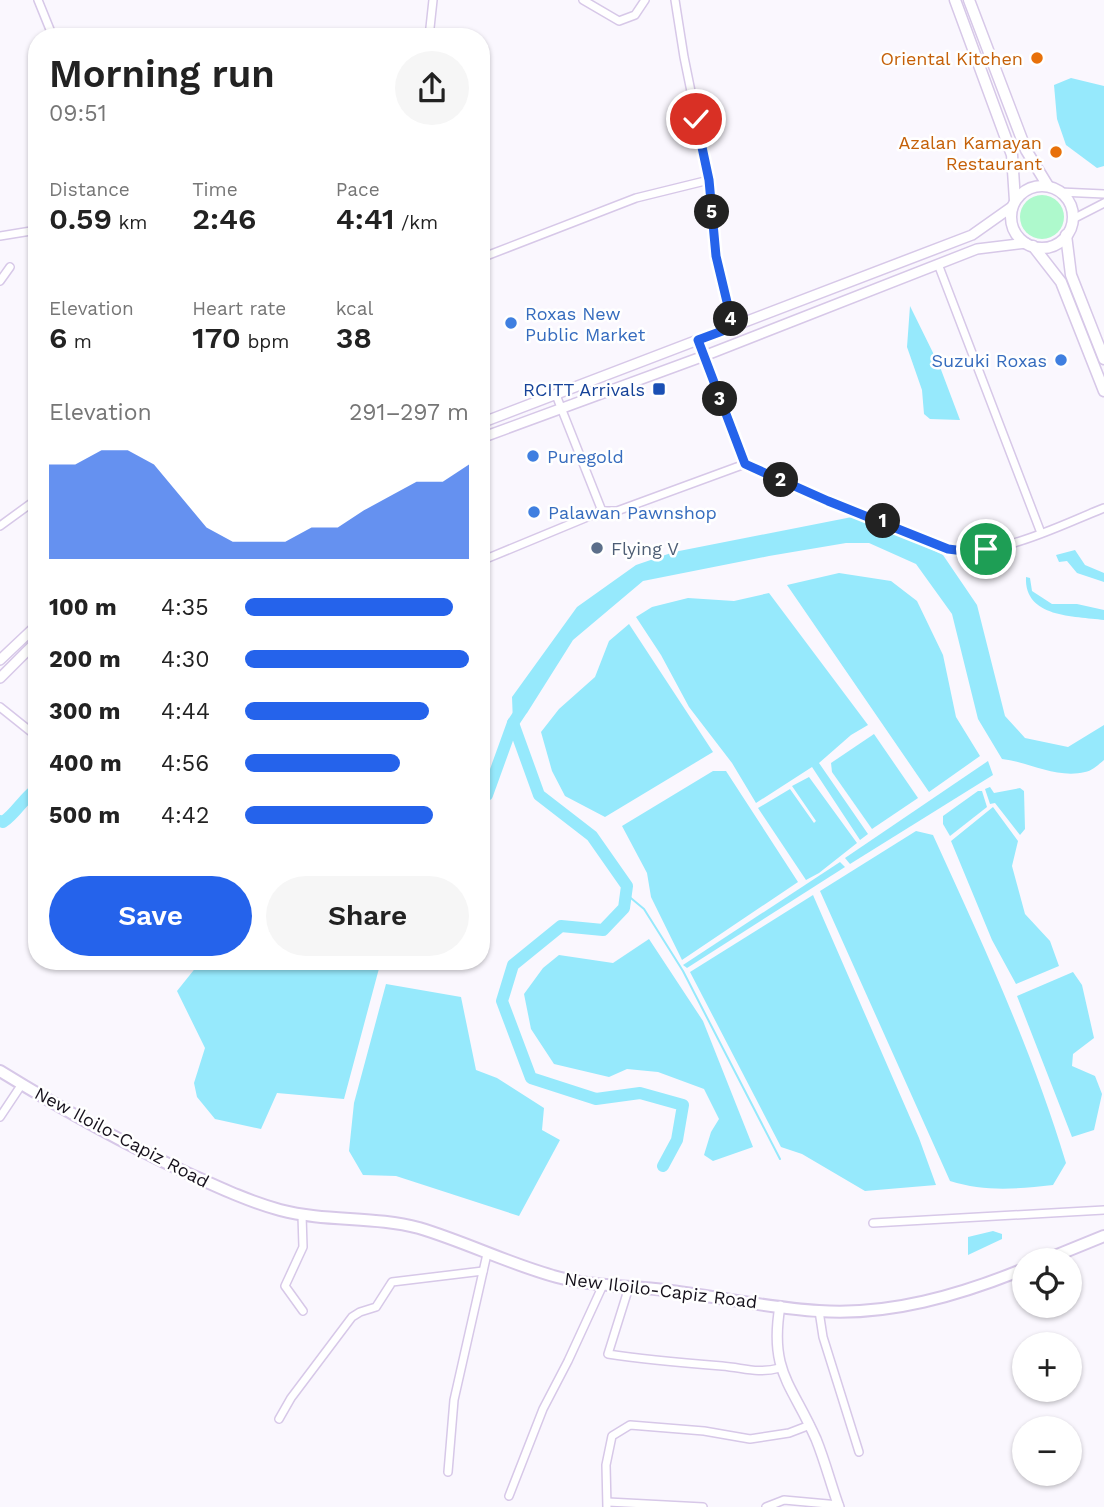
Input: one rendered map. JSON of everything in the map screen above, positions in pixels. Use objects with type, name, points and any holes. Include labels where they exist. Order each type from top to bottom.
[{"type":"highway","name":"New Iloilo-Capiz Road","points":[[0,1071],[98,1129],[185,1172],[255,1202],[302,1215],[399,1223],[454,1239],[487,1254],[559,1278],[819,1311],[864,1311],[907,1305],[973,1288],[1012,1273]]},
{"type":"highway","points":[[1074,1248],[1104,1236]]},
{"type":"main road","points":[[955,0],[1012,155],[1013,227],[1018,236],[1061,282],[1104,391]]},
{"type":"main road","points":[[969,0],[1026,150],[1048,187]]},
{"type":"main road","points":[[1014,204],[1030,188],[1048,187],[1060,192],[1070,205],[1073,219],[1066,235],[1051,246],[1029,245]]},
{"type":"main road","points":[[1066,235],[1071,275],[1104,359]]},
{"type":"street","points":[[38,0],[49,28]]},
{"type":"street","points":[[430,28],[433,0]]},
{"type":"street","points":[[583,0],[619,21],[635,15],[646,0]]},
{"type":"street","points":[[675,0],[709,180],[716,256],[733,327]]},
{"type":"street","points":[[490,255],[636,198],[709,180]]},
{"type":"street","points":[[1060,192],[1104,194]]},
{"type":"street","points":[[490,420],[972,236],[1014,204]]},
{"type":"street","points":[[1073,219],[1104,204]]},
{"type":"street","points":[[0,236],[28,231]]},
{"type":"street","points":[[490,435],[704,356],[977,249],[1029,245]]},
{"type":"street","points":[[938,264],[1041,533]]},
{"type":"street","points":[[0,281],[10,267]]},
{"type":"street","points":[[698,340],[745,464]]},
{"type":"street","points":[[556,395],[602,511]]},
{"type":"street","points":[[490,557],[602,511],[617,511],[745,464],[948,549],[964,551],[986,549],[1041,533],[1104,508]]},
{"type":"street","points":[[0,526],[28,506]]},
{"type":"street","points":[[0,660],[28,634]]},
{"type":"street","points":[[0,678],[28,650]]},
{"type":"street","points":[[0,706],[28,729]]},
{"type":"street","points":[[0,1116],[22,1084]]},
{"type":"street","points":[[873,1223],[1104,1210]]},
{"type":"street","points":[[302,1215],[303,1247],[285,1286],[303,1311]]},
{"type":"street","points":[[448,1472],[454,1400],[487,1254]]},
{"type":"street","points":[[279,1419],[291,1398],[352,1317],[376,1307],[392,1282],[483,1271]]},
{"type":"street","points":[[509,1496],[543,1409],[603,1285]]},
{"type":"street","points":[[629,1287],[608,1354],[761,1373],[780,1368]]},
{"type":"street","points":[[766,1507],[784,1500],[839,1506],[810,1425],[780,1368],[776,1332],[780,1306]]},
{"type":"street","points":[[819,1311],[823,1337],[859,1452]]},
{"type":"street","points":[[703,1507],[608,1505],[606,1465],[612,1436],[630,1425],[704,1431],[750,1440],[789,1433],[810,1425]]},
{"type":"green space","points":[[1042,195],[1057,202],[1064,217],[1057,232],[1042,239],[1027,232],[1020,217],[1027,202]]},
{"type":"water","points":[[1071,78],[1104,86],[1104,166],[1097,168],[1066,145],[1057,119],[1054,85]]},
{"type":"water","points":[[910,306],[940,367],[960,420],[930,419],[924,414],[922,390],[907,347]]},
{"type":"water","points":[[852,517],[871,519],[943,555],[977,605],[1005,716],[1025,738],[1068,747],[1104,725],[1104,760],[1090,770],[1075,774],[1054,772],[1002,759],[978,719],[952,614],[916,564],[869,543],[846,543],[643,581],[573,640],[527,713],[513,723],[512,697],[577,607],[636,565],[674,552]]},
{"type":"water","points":[[1075,550],[1085,565],[1104,573],[1104,582],[1077,573],[1067,561],[1059,562],[1056,555]]},
{"type":"water","points":[[839,573],[891,581],[917,601],[943,655],[956,717],[980,756],[929,792],[787,585]]},
{"type":"water","points":[[1026,577],[1030,578],[1032,591],[1052,604],[1077,604],[1104,610],[1104,620],[1066,615],[1042,608],[1033,600]]},
{"type":"water","points":[[769,593],[868,725],[851,735],[819,763],[868,834],[860,840],[812,767],[756,803],[732,763],[689,707],[661,655],[636,617],[652,607],[688,598],[734,601]]},
{"type":"water","points":[[629,624],[713,752],[605,817],[565,796],[552,771],[541,732],[559,709],[595,677],[609,641]]},
{"type":"water","points":[[874,734],[918,798],[872,829],[832,772],[831,763]]},
{"type":"water","points":[[988,761],[993,775],[850,864],[845,858]]},
{"type":"water","points":[[713,771],[726,771],[798,882],[682,960],[651,897],[647,873],[622,826]]},
{"type":"water","points":[[809,777],[857,843],[806,880],[758,808],[790,789],[814,823],[816,821],[792,786]]},
{"type":"water","points":[[990,787],[994,793],[1020,788],[1024,791],[1025,829],[1020,835],[995,803],[990,804],[985,789]]},
{"type":"water","points":[[978,791],[982,791],[987,807],[950,836],[943,824],[943,816]]},
{"type":"water","points":[[993,807],[1018,841],[1012,866],[1025,914],[1050,941],[1059,966],[1016,984],[992,940],[951,841]]},
{"type":"water","points":[[916,831],[933,835],[988,956],[1038,1079],[1066,1163],[1053,1185],[988,1188],[950,1181],[820,891]]},
{"type":"water","points":[[840,862],[845,867],[687,968],[683,965]]},
{"type":"water","points":[[813,895],[919,1138],[936,1185],[865,1191],[802,1154],[781,1147],[690,972]]},
{"type":"water","points":[[649,939],[703,1021],[753,1147],[713,1161],[704,1155],[711,1132],[719,1119],[704,1089],[658,1072],[627,1069],[609,1077],[554,1064],[531,1029],[524,994],[543,968],[559,955],[613,963]]},
{"type":"water","points":[[194,970],[379,970],[344,1099],[277,1093],[261,1129],[215,1119],[197,1097],[194,1083],[205,1048],[177,991]]},
{"type":"water","points":[[1073,972],[1082,985],[1094,1038],[1073,1054],[1072,1066],[1095,1076],[1102,1094],[1094,1130],[1072,1137],[1017,996]]},
{"type":"water","points":[[386,984],[461,997],[476,1070],[497,1078],[544,1108],[542,1130],[560,1140],[519,1216],[396,1176],[363,1175],[349,1151],[354,1103]]},
{"type":"water","points":[[993,1231],[1002,1234],[1002,1239],[968,1255],[968,1237]]},
{"type":"waterway","points":[[490,787],[513,723],[521,711]]},
{"type":"waterway","points":[[513,723],[539,795],[592,836],[627,886],[624,908],[603,930],[561,926],[513,965],[502,1001],[531,1078],[596,1099],[640,1093],[683,1105],[677,1140],[663,1166]]},
{"type":"waterway","points":[[0,821],[8,818],[28,797]]},
{"type":"waterway","points":[[626,894],[644,909],[683,971],[780,1159]]},
{"type":"place","name":"Oriental Kitchen","points":[[1037,58]]},
{"type":"place","name":"Azalan Kamayan Restaurant","points":[[1056,152]]},
{"type":"place","name":"Roxas New Public Market","points":[[511,323]]},
{"type":"place","name":"Suzuki Roxas","points":[[1061,360]]},
{"type":"place","name":"RCITT Arrivals","points":[[659,389]]},
{"type":"place","name":"Puregold","points":[[533,456]]},
{"type":"place","name":"Palawan Pawnshop","points":[[534,512]]},
{"type":"place","name":"Flying V","points":[[597,548]]},
{"type":"route","points":[[696,119],[709,180],[716,256],[733,327],[698,340],[745,464],[948,549],[986,549]]}]
